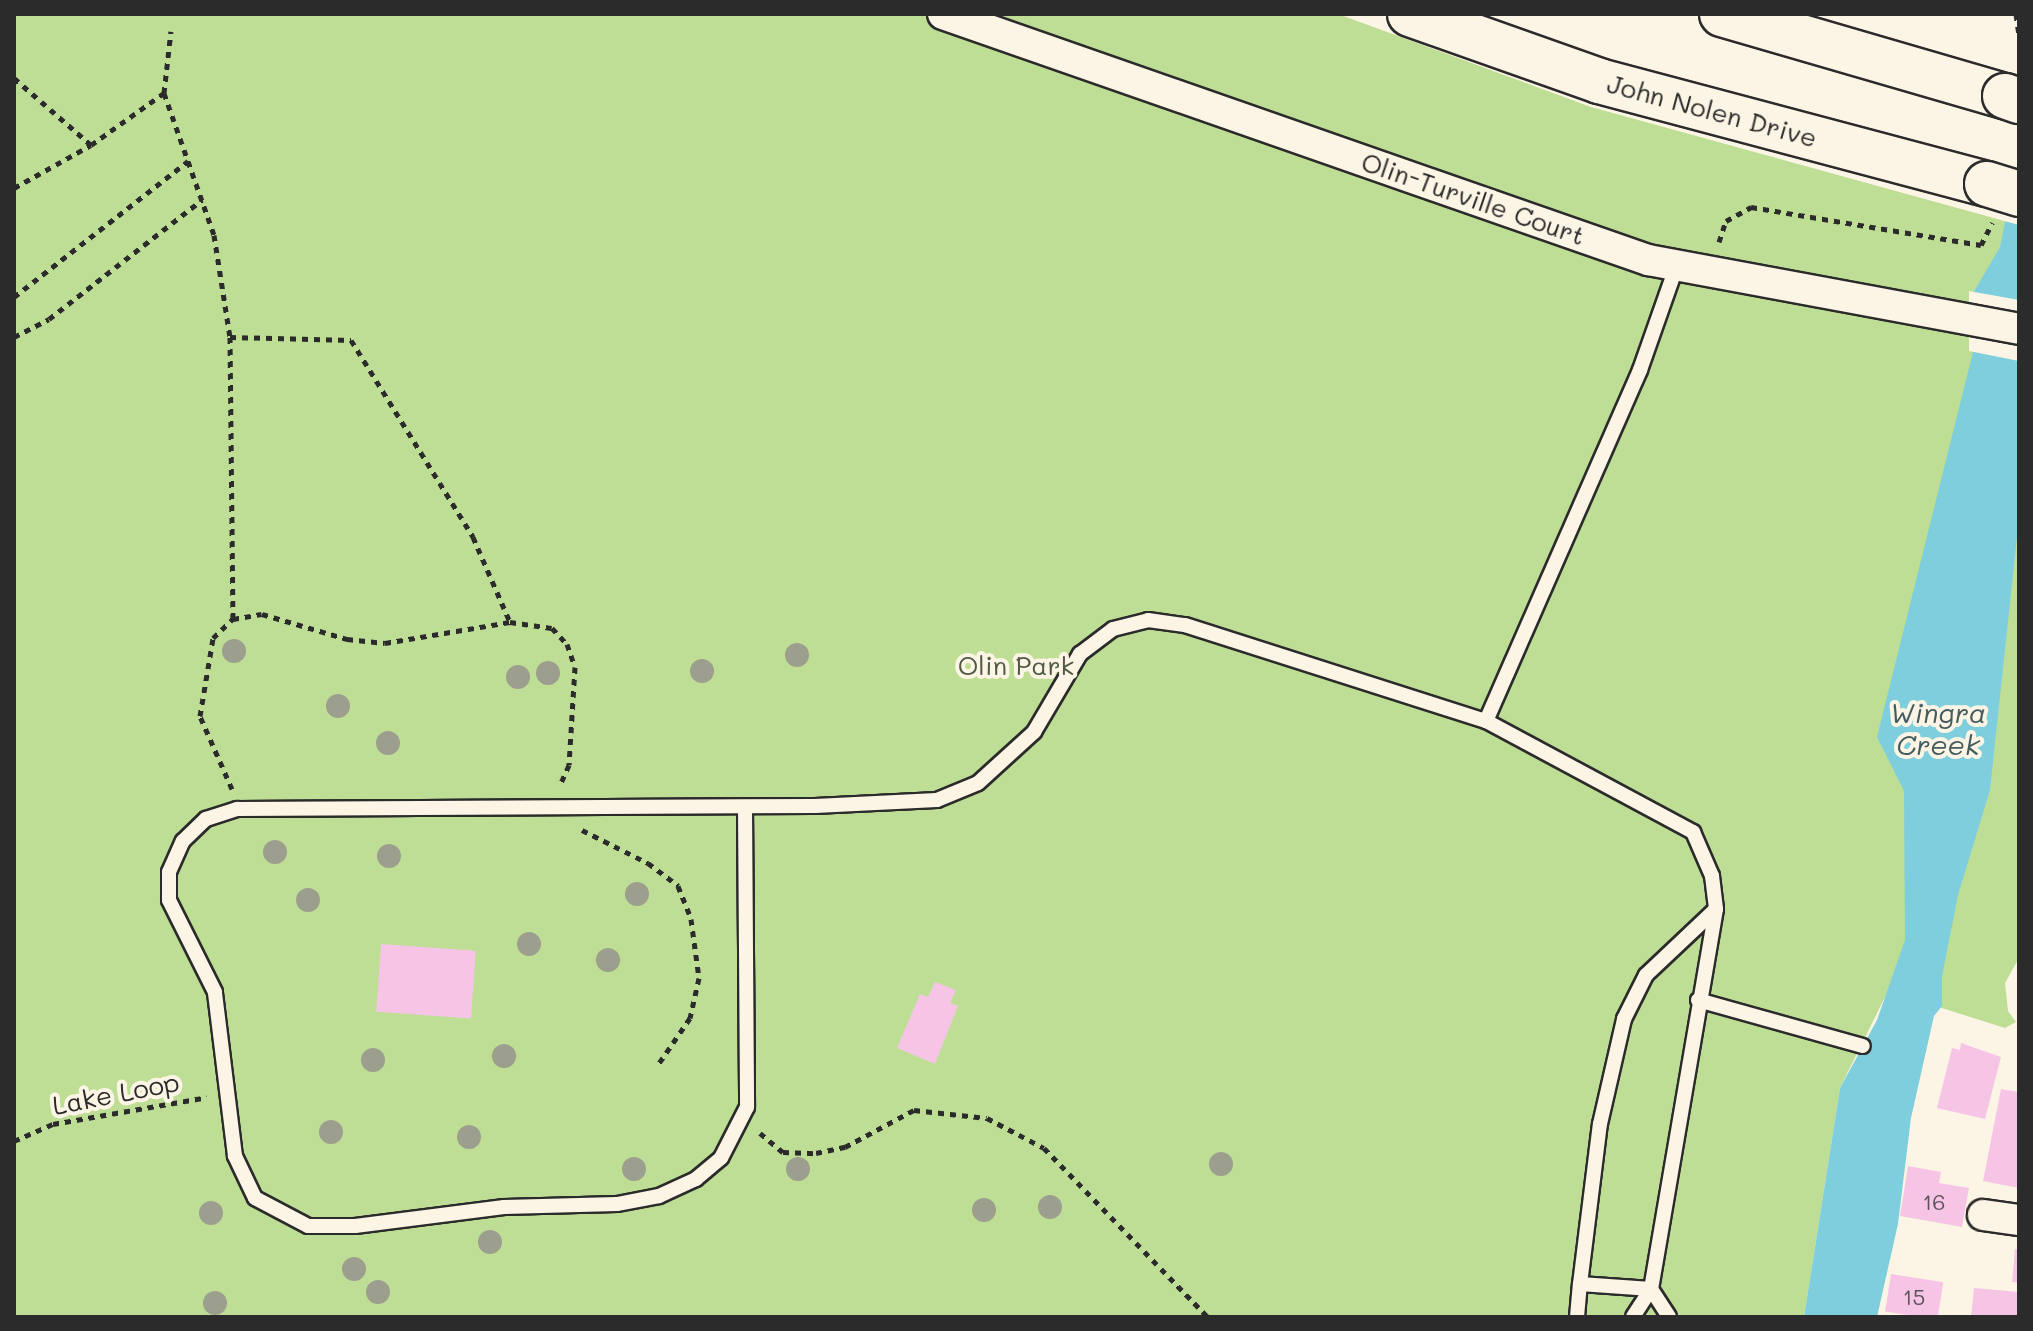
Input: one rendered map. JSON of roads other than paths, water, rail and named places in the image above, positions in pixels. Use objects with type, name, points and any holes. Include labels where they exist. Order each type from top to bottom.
[{"type":"main road","name":"John Nolen Drive","points":[[1410,14],[1599,81],[1999,201]]},
{"type":"main road","points":[[1722,14],[2012,98]]},
{"type":"street","name":"Olin-Turville Court","points":[[943,14],[1648,260],[2019,329]]},
{"type":"street","points":[[1983,1215],[2019,1220]]},
{"type":"lane","points":[[1486,721],[1640,370],[1677,265]]},
{"type":"lane","points":[[745,807],[750,1080],[744,1119],[721,1158],[696,1179],[659,1196],[617,1204],[504,1207],[355,1226],[308,1226],[255,1198],[235,1156],[215,992],[169,900],[169,872],[183,841],[206,819],[237,809],[745,807],[937,800],[978,783],[1034,732],[1080,654],[1113,629],[1148,620],[1185,625],[1486,721],[1693,832],[1705,849],[1716,909],[1651,1289],[1633,1317]]},
{"type":"lane","points":[[1577,1317],[1600,1124],[1624,1019],[1646,975],[1716,909]]},
{"type":"lane","points":[[1698,1000],[1863,1046]]},
{"type":"lane","points":[[1580,1284],[1651,1289]]},
{"type":"lane","points":[[1651,1289],[1669,1317]]},
{"type":"water","name":"Wingra Creek","points":[[2019,154],[2019,518],[1990,790],[1958,895],[1942,976],[1942,1006],[1934,1016],[1911,1118],[1898,1224],[1877,1317],[1804,1317],[1840,1088],[1877,1020],[1905,940],[1904,791],[1877,737],[1973,352],[1972,295],[2000,247]]},
{"type":"park label","name":"Olin Park","points":[[1016,666]]}]
